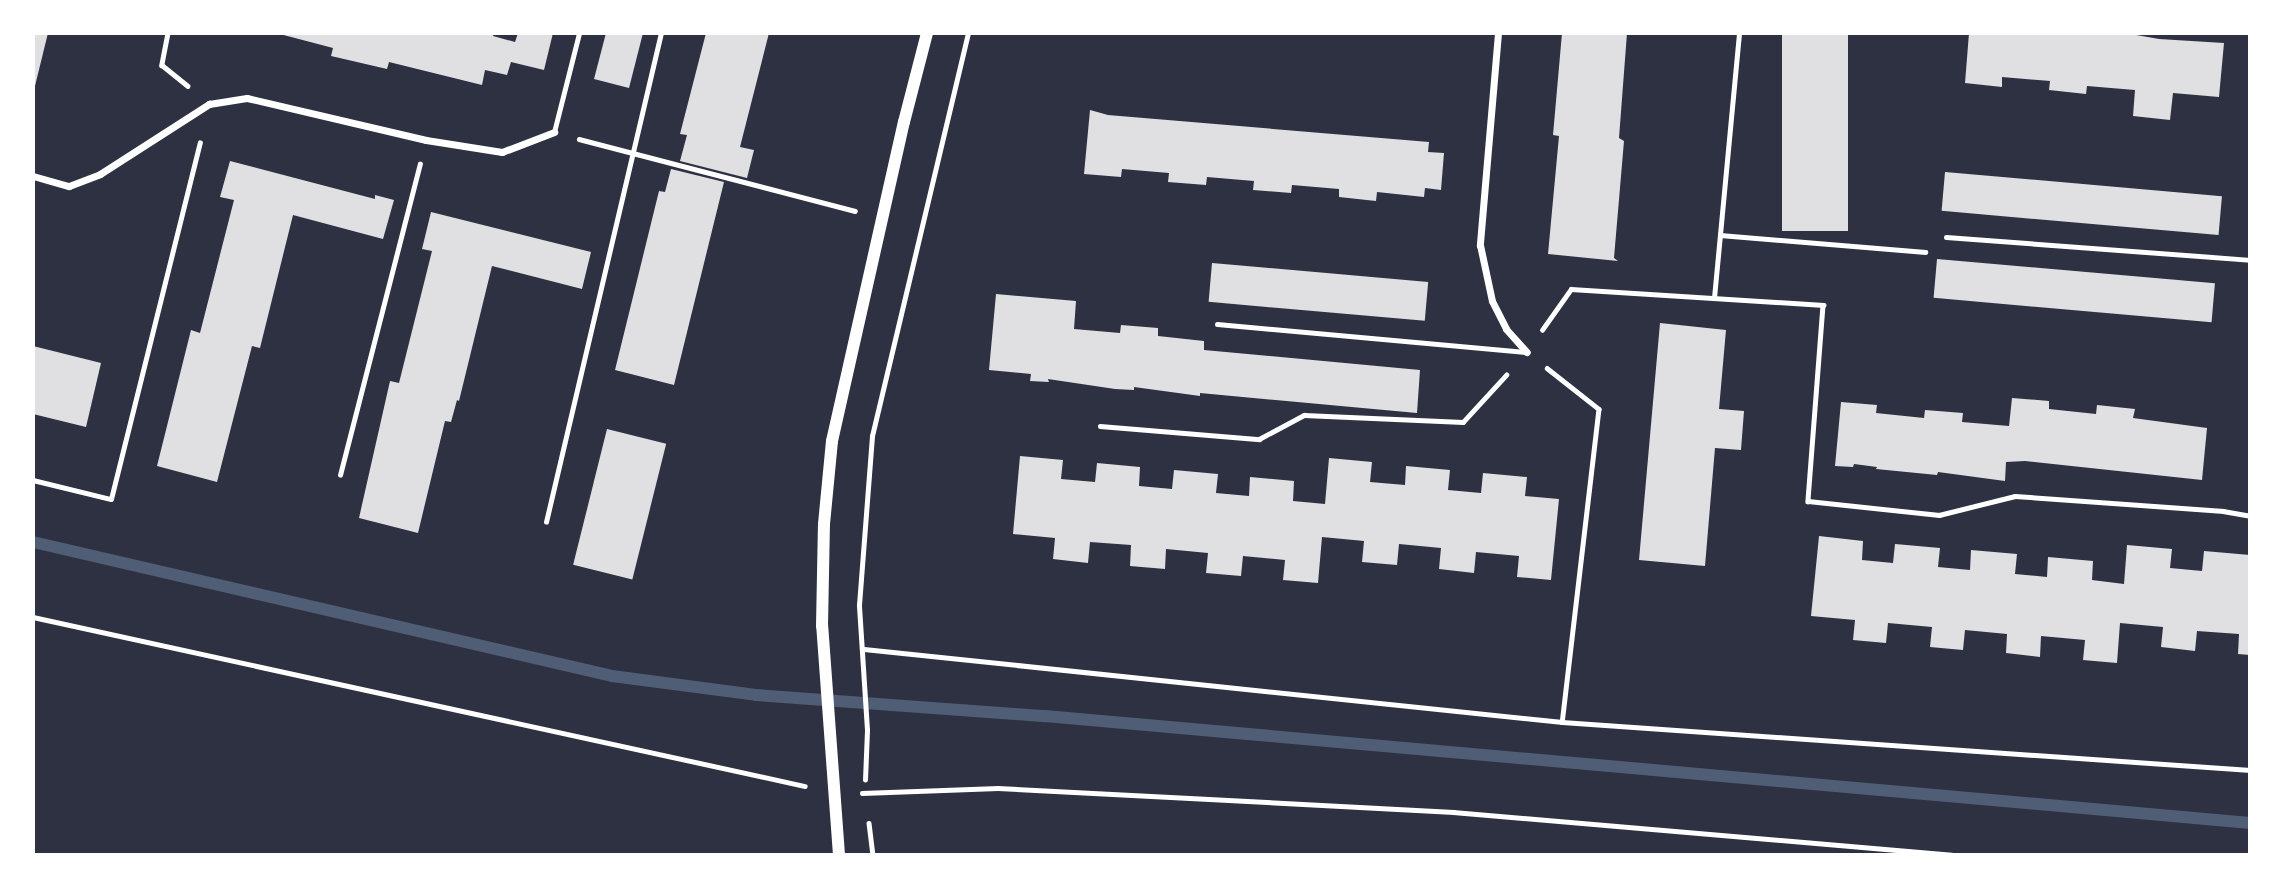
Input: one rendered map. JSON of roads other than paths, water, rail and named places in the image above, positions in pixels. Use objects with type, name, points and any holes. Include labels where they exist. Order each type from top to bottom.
[{"type":"street","points":[[839,855],[825,670],[824,524],[832,441],[904,122],[927,33]]},
{"type":"street","points":[[1498,33],[1480,245],[1492,301],[1506,329],[1527,352]]},
{"type":"street","points":[[33,176],[69,186],[100,174],[209,104],[247,98],[426,139],[502,152],[554,132]]},
{"type":"lane","points":[[554,132],[579,33]]},
{"type":"lane","points":[[1946,237],[2250,260]]},
{"type":"lane","points":[[1217,324],[1527,352]]},
{"type":"waterway","points":[[33,542],[612,676],[756,695],[1045,716],[2250,823]]}]
